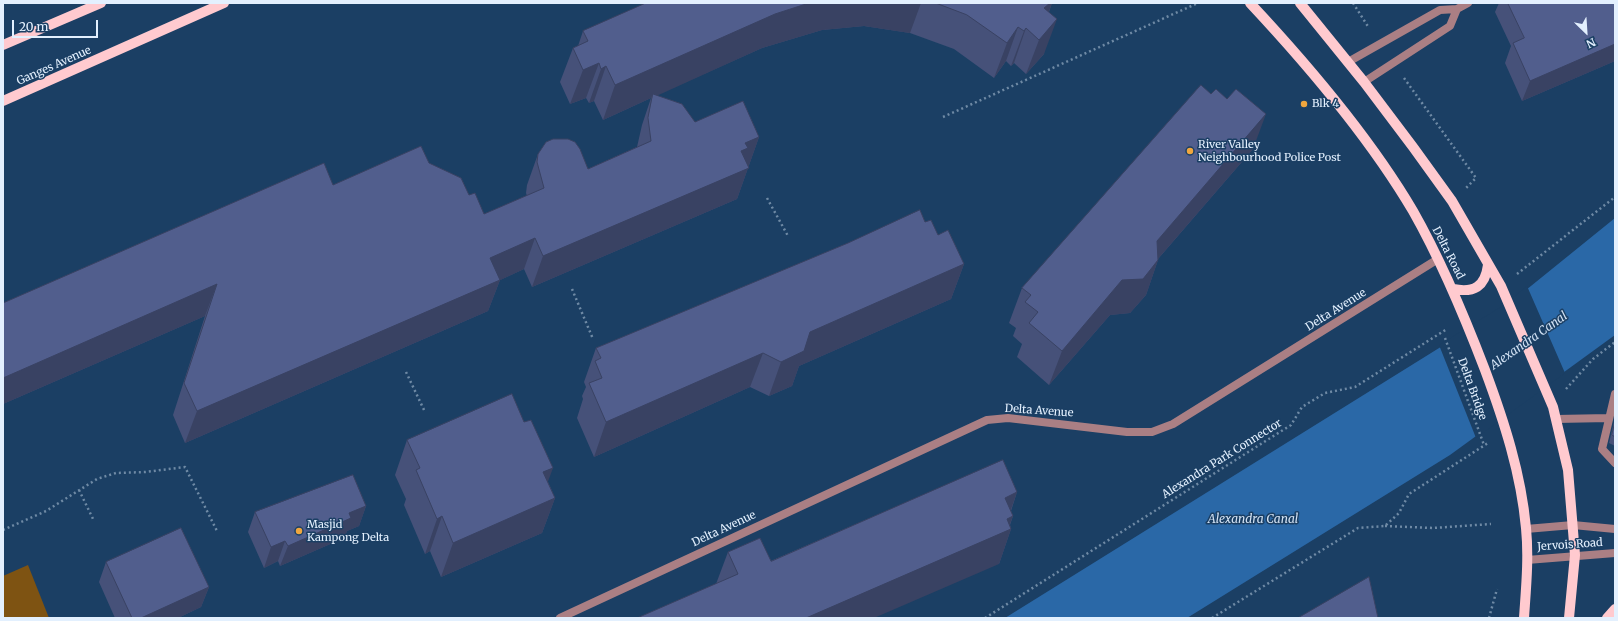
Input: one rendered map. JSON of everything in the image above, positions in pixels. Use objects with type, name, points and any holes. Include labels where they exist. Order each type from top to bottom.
[{"type":"main road","points":[[3,45],[101,3]]},
{"type":"main road","name":"Ganges Avenue","points":[[3,101],[224,3]]},
{"type":"main road","name":"Delta Road","points":[[1250,3],[1315,78],[1364,139],[1412,211],[1453,289],[1508,433],[1526,529],[1527,560],[1524,618]]},
{"type":"main road","points":[[1300,3],[1364,82],[1452,201],[1501,286],[1554,407],[1568,470],[1573,525],[1575,555],[1569,618]]},
{"type":"main road","points":[[1453,289],[1463,291],[1473,289],[1482,284],[1487,276],[1488,265]]},
{"type":"main road","points":[[1607,618],[1615,609]]},
{"type":"street","points":[[1348,62],[1440,10],[1457,9],[1468,3]]},
{"type":"street","points":[[1364,82],[1450,26],[1457,9]]},
{"type":"street","name":"Delta Avenue","points":[[560,618],[987,420],[1008,418],[1128,432],[1152,432],[1173,424],[1438,259]]},
{"type":"street","points":[[1615,394],[1608,418],[1602,449],[1615,463]]},
{"type":"street","points":[[1556,419],[1608,418]]},
{"type":"street","name":"Jervois Road","points":[[1526,529],[1573,525],[1615,529]]},
{"type":"street","name":"Jervois Road","points":[[1527,560],[1615,553]]},
{"type":"path","points":[[943,117],[1198,3]]},
{"type":"path","points":[[1353,3],[1380,45]]},
{"type":"path","points":[[1393,63],[1476,178],[1465,189]]},
{"type":"path","points":[[1501,286],[1615,197]]},
{"type":"path","points":[[767,198],[788,236]]},
{"type":"path","points":[[572,289],[593,339]]},
{"type":"path","name":"Alexandra Park Connector","points":[[985,618],[1291,425],[1302,407],[1325,393],[1355,387],[1466,320]]},
{"type":"path","name":"Delta Bridge","points":[[1445,338],[1484,445]]},
{"type":"path","points":[[1554,407],[1563,392],[1593,359],[1615,342]]},
{"type":"path","points":[[406,372],[425,412]]},
{"type":"path","points":[[1385,526],[1399,513],[1409,494],[1484,445],[1508,433]]},
{"type":"path","points":[[3,530],[46,511],[97,479],[116,473],[145,472],[185,467],[217,531]]},
{"type":"path","points":[[79,490],[94,521]]},
{"type":"path","points":[[1212,618],[1358,528],[1385,526],[1433,528],[1491,524]]},
{"type":"path","points":[[1489,618],[1497,589]]},
{"type":"shaded area","points":[[28,565],[49,618],[3,618],[3,576]]},
{"type":"water","name":"Alexandra Canal","points":[[1615,218],[1615,335],[1450,455],[1187,618],[1005,618],[1505,307]]},
{"type":"pier","points":[[1527,286],[1565,373],[1476,438],[1439,345],[1504,305]]},
{"type":"building","points":[[646,3],[809,3],[775,14],[615,85],[606,66],[601,69],[599,63],[583,70],[573,48],[588,41],[583,31]]},
{"type":"building","points":[[936,3],[1050,3],[1044,8],[1057,19],[1039,40],[1026,28],[1024,31],[1018,27],[1007,43],[967,15]]},
{"type":"building","points":[[1508,3],[1615,3],[1615,44],[1530,81],[1513,43],[1524,38]]},
{"type":"building","points":[[1201,85],[1211,94],[1216,89],[1227,99],[1236,89],[1266,114],[1157,241],[1158,260],[1143,279],[1122,280],[1062,351],[1029,323],[1038,312],[1025,302],[1031,295],[1022,288]]},
{"type":"building","points":[[653,94],[682,104],[695,122],[743,101],[759,137],[745,143],[748,148],[741,151],[749,168],[543,256],[535,238],[490,258],[500,280],[197,411],[184,383],[217,284],[3,378],[3,303],[324,163],[333,185],[421,146],[429,163],[461,178],[469,195],[475,193],[484,214],[544,188],[537,162],[538,154],[546,142],[553,139],[568,139],[575,142],[580,149],[588,169],[651,141],[648,118]]},
{"type":"building","points":[[920,210],[925,222],[931,220],[938,235],[948,230],[964,264],[810,332],[804,351],[781,362],[763,353],[606,422],[589,383],[602,378],[595,361],[601,358],[596,348],[848,243]]},
{"type":"building","points":[[512,394],[524,422],[531,420],[553,468],[543,472],[555,498],[453,543],[442,516],[437,519],[416,470],[420,468],[407,440]]},
{"type":"building","points":[[1615,422],[1615,437],[1612,435]]},
{"type":"building","points":[[1003,460],[1017,492],[1005,498],[1013,516],[1007,519],[1011,529],[806,618],[637,618],[738,574],[728,552],[760,538],[771,561]]},
{"type":"building","points":[[353,475],[366,506],[349,513],[351,518],[288,546],[285,541],[271,547],[255,512]]},
{"type":"building","points":[[181,528],[209,587],[141,618],[132,618],[106,562]]},
{"type":"building","points":[[1369,577],[1378,618],[1298,618]]},
{"type":"place","name":"Blk 4","points":[[1304,104]]},
{"type":"place","name":"River Valley Neighbourhood Police Post","points":[[1190,151]]},
{"type":"place","name":"Masjid Kampong Delta","points":[[299,531]]}]
